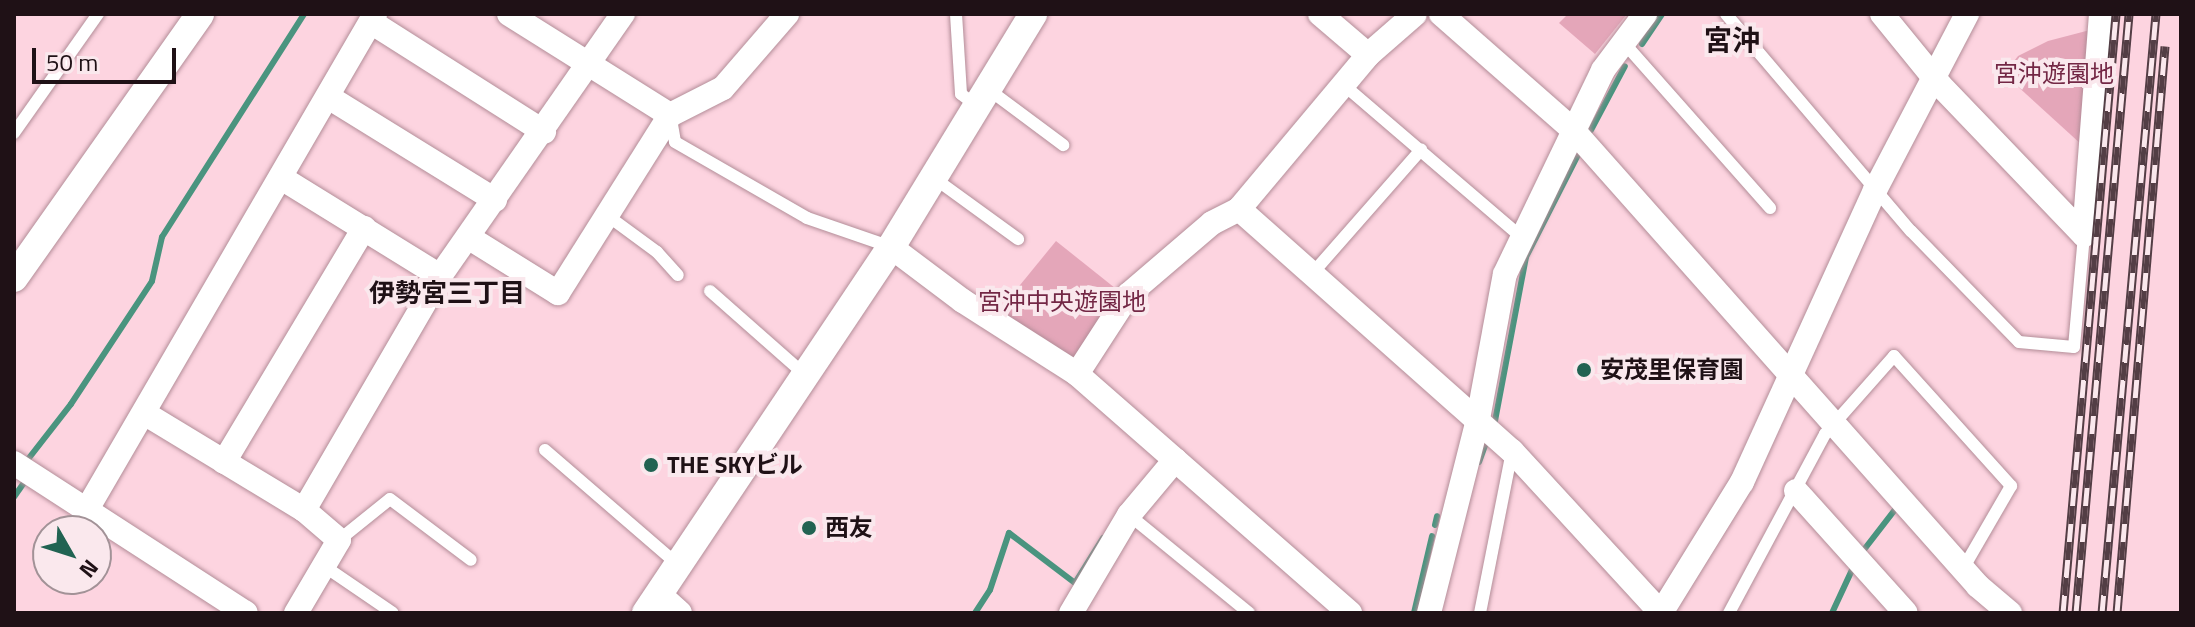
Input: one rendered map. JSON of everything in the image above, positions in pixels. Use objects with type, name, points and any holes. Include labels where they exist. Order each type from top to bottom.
[{"type":"street","points":[[14,278],[200,14]]},
{"type":"street","points":[[509,14],[670,115]]},
{"type":"street","points":[[304,510],[440,276],[592,65],[623,14]]},
{"type":"street","points":[[468,237],[558,293],[670,115],[723,88],[787,14]]},
{"type":"street","points":[[680,613],[653,603],[676,563],[891,247],[1033,14]]},
{"type":"street","points":[[1320,14],[1368,55]]},
{"type":"street","points":[[1077,374],[1129,294],[1212,223],[1239,209],[1368,55],[1415,14]]},
{"type":"street","points":[[1441,14],[1573,130],[1833,424],[2010,613]]},
{"type":"street","points":[[1429,613],[1478,419],[1497,304],[1520,236],[1603,70],[1645,14]]},
{"type":"street","points":[[1882,14],[1934,75],[2084,235]]},
{"type":"street","points":[[1239,209],[1512,451],[1661,613],[1742,482],[1789,372],[1875,190],[1967,14]]},
{"type":"street","points":[[2084,235],[2101,14]]},
{"type":"street","points":[[86,511],[283,179],[373,18],[544,132]]},
{"type":"street","points":[[330,98],[495,200]]},
{"type":"street","points":[[283,179],[440,276]]},
{"type":"street","points":[[224,462],[364,228]]},
{"type":"street","points":[[891,247],[963,301],[1077,374],[1337,608]]},
{"type":"street","points":[[144,413],[304,510],[339,540],[296,613]]},
{"type":"street","points":[[1071,613],[1129,515],[1175,460]]},
{"type":"street","points":[[19,475],[86,511],[246,613]]},
{"type":"street","points":[[1796,491],[1906,613]]},
{"type":"lane","points":[[14,133],[98,14]]},
{"type":"lane","points":[[956,14],[961,94],[983,98],[1063,145]]},
{"type":"lane","points":[[1726,14],[1875,190],[2019,342],[2074,347],[2084,235]]},
{"type":"lane","points":[[1625,44],[1770,208]]},
{"type":"lane","points":[[1345,86],[1520,236]]},
{"type":"lane","points":[[670,115],[675,142],[807,218],[891,247]]},
{"type":"lane","points":[[1311,275],[1421,150]]},
{"type":"lane","points":[[934,178],[1018,239]]},
{"type":"lane","points":[[608,216],[657,252],[678,275]]},
{"type":"lane","points":[[710,291],[803,373]]},
{"type":"lane","points":[[1729,613],[1833,424],[1894,356],[2011,486],[1964,567]]},
{"type":"lane","points":[[545,450],[676,563]]},
{"type":"lane","points":[[1480,613],[1512,451]]},
{"type":"lane","points":[[339,540],[390,499],[471,560]]},
{"type":"lane","points":[[1129,515],[1249,613]]},
{"type":"lane","points":[[324,566],[393,613]]},
{"type":"green space","points":[[1568,14],[1627,14],[1595,54],[1559,23]]},
{"type":"green space","name":"宮沖遊園地","points":[[2090,30],[2082,145],[2004,74],[2018,56],[2048,41]]},
{"type":"green space","name":"宮沖中央遊園地","points":[[1056,241],[1120,292],[1076,362],[998,312]]},
{"type":"waterway","points":[[29,458],[71,404],[152,281],[162,237],[304,14]]},
{"type":"waterway","points":[[1642,44],[1662,14]]},
{"type":"waterway","points":[[1591,130],[1625,66]]},
{"type":"waterway","points":[[1495,421],[1526,257],[1579,153]]},
{"type":"waterway","points":[[1479,462],[1486,443]]},
{"type":"waterway","points":[[14,497],[28,477]]},
{"type":"waterway","points":[[1863,551],[1897,507]]},
{"type":"waterway","points":[[1435,525],[1437,516]]},
{"type":"waterway","points":[[975,613],[990,590],[1009,533],[1075,583],[1103,538]]},
{"type":"waterway","points":[[1414,613],[1432,536]]},
{"type":"waterway","points":[[1832,613],[1852,570]]},
{"type":"railway","points":[[2063,613],[2116,14]]},
{"type":"railway","points":[[2076,613],[2129,14]]},
{"type":"railway","points":[[2102,613],[2156,14]]},
{"type":"railway","points":[[2117,613],[2165,46]]},
{"type":"place","name":"安茂里保育園","points":[[1584,370]]},
{"type":"place","name":"THE SKYビル","points":[[651,465]]},
{"type":"place","name":"西友","points":[[809,528]]},
{"type":"district","name":"宮沖","points":[[1732,40]]},
{"type":"district","name":"伊勢宮三丁目","points":[[447,293]]}]
